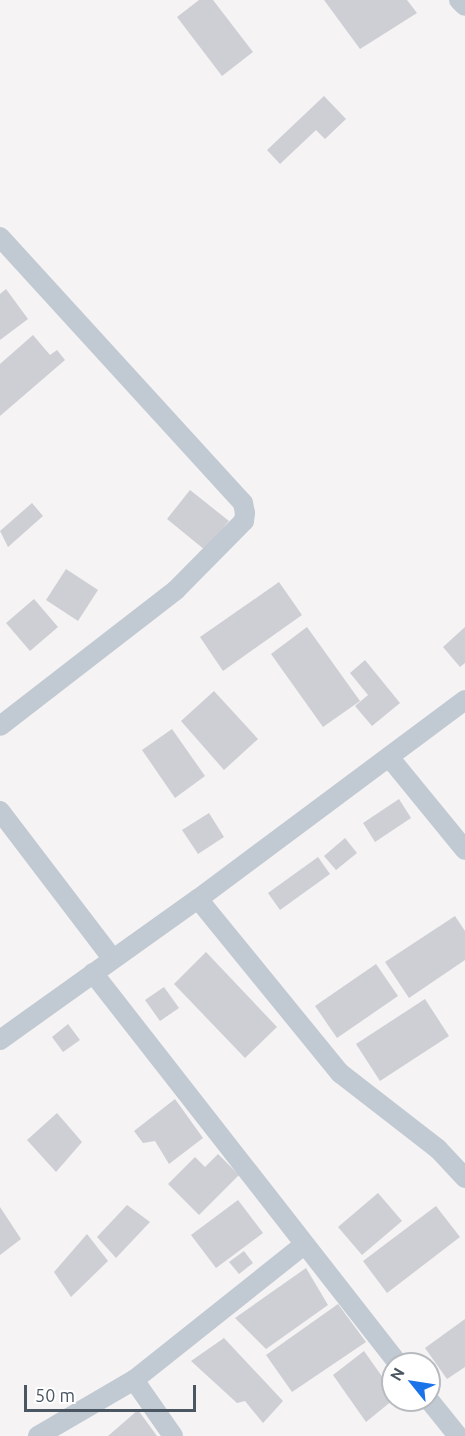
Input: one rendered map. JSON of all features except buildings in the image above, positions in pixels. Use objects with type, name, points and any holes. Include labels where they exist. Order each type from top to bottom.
[{"type":"street","points":[[459,0],[465,6]]},
{"type":"street","points":[[0,237],[243,503],[245,513],[244,521],[176,590],[0,726]]},
{"type":"street","points":[[0,1040],[112,958],[198,899],[465,700]]},
{"type":"street","points":[[389,757],[465,850]]},
{"type":"street","points":[[0,811],[112,958]]},
{"type":"street","points":[[198,899],[340,1073],[438,1149],[465,1178]]},
{"type":"street","points":[[93,973],[389,1352]]},
{"type":"street","points":[[38,1436],[134,1380],[304,1245]]},
{"type":"street","points":[[134,1380],[173,1436]]},
{"type":"street","points":[[439,1412],[458,1436]]}]
